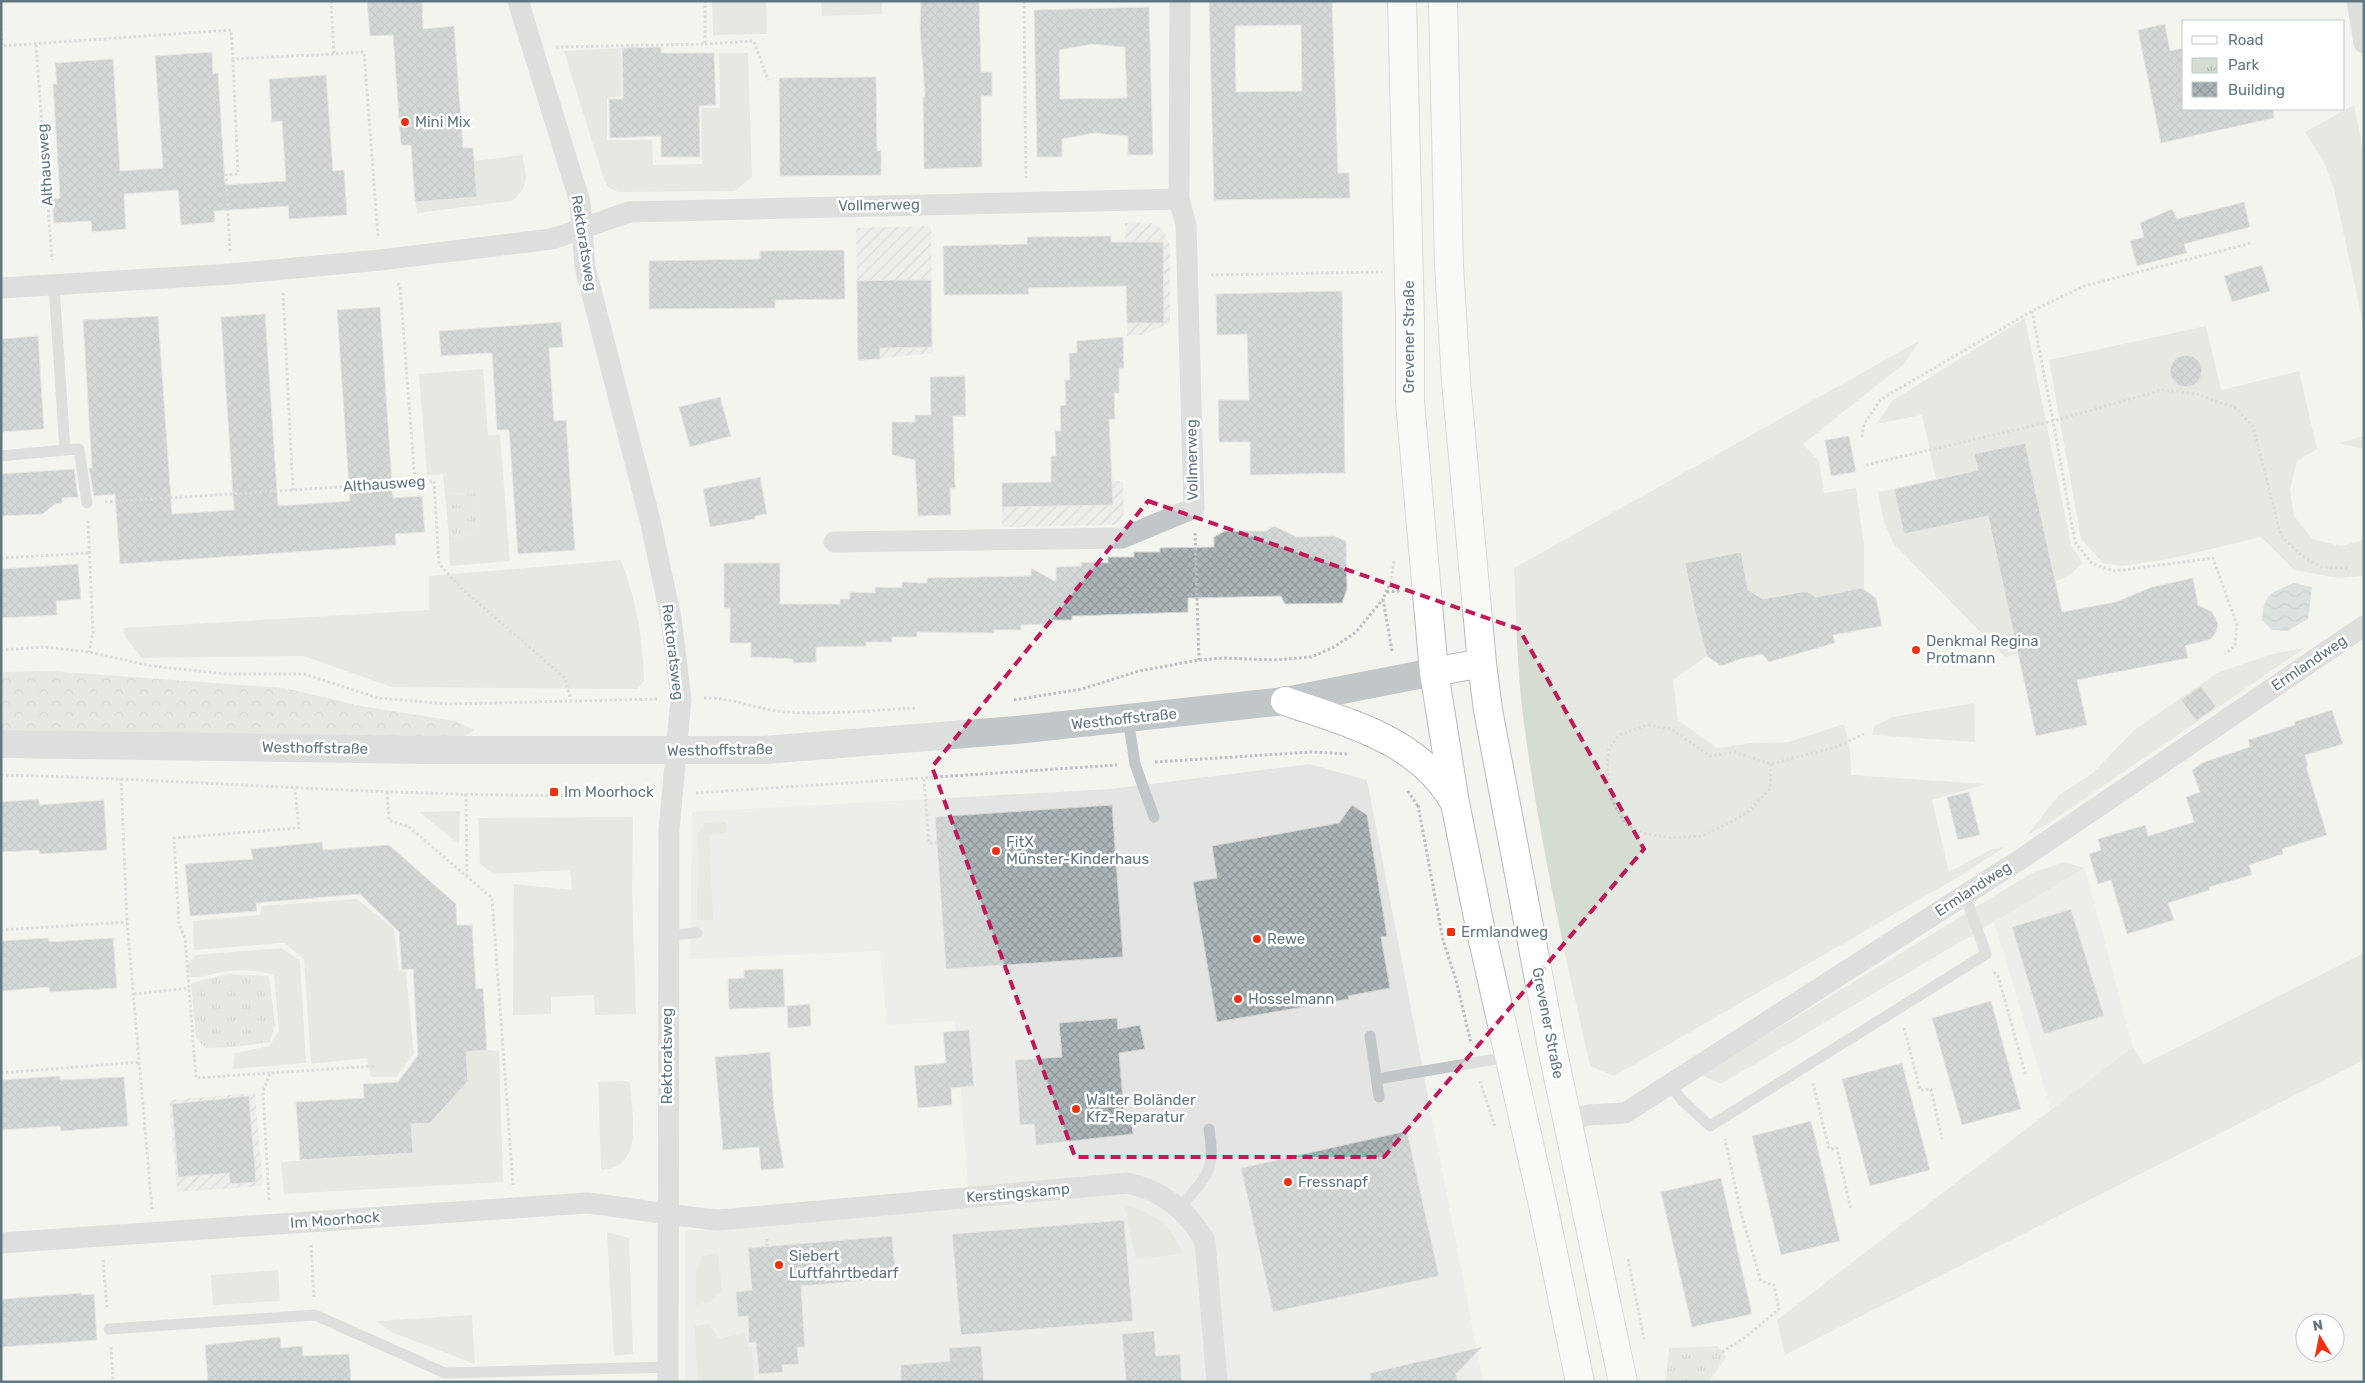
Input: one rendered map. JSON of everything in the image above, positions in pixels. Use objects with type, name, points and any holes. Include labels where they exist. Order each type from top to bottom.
[{"type":"main road","name":"Grevener Straße","points":[[1402,1],[1410,319],[1410,402],[1434,672],[1455,803],[1508,1057],[1543,1206],[1580,1382]]},
{"type":"main road","name":"Grevener Straße","points":[[1443,1],[1449,265],[1456,381],[1482,664],[1492,729],[1568,1121],[1623,1382]]},
{"type":"main road","points":[[1434,672],[1482,664]]},
{"type":"main road","points":[[1285,701],[1345,722],[1392,742],[1422,763],[1447,790],[1455,803]]},
{"type":"street","name":"Rektoratsweg","points":[[518,1],[580,202],[585,267],[650,520],[671,618],[681,699],[669,830],[667,935],[668,1374]]},
{"type":"street","name":"Vollmerweg","points":[[834,542],[1122,538],[1194,508],[1186,225],[1179,198],[1180,1]]},
{"type":"street","points":[[2357,1],[2364,44]]},
{"type":"street","name":"Vollmerweg","points":[[581,228],[629,212],[1179,198]]},
{"type":"street","points":[[1,288],[231,274],[380,260],[552,239],[581,228]]},
{"type":"street","name":"Ermlandweg","points":[[1568,1121],[1588,1115],[1625,1113],[1965,895],[2364,626]]},
{"type":"street","name":"Westhoffstraße","points":[[1,744],[677,751],[764,750],[1128,718],[1285,701],[1434,672]]},
{"type":"street","name":"Kerstingskamp","points":[[667,1215],[719,1220],[1128,1183],[1158,1192],[1180,1207],[1194,1221],[1205,1241],[1217,1382]]},
{"type":"street","name":"Im Moorhock","points":[[1,1243],[587,1203],[622,1206],[667,1215]]},
{"type":"lane","points":[[54,286],[65,450]]},
{"type":"lane","points":[[1,456],[80,449],[87,502]]},
{"type":"lane","points":[[1128,718],[1135,764],[1154,817]]},
{"type":"lane","points":[[1669,1084],[1687,1106],[1710,1126],[1981,958],[1986,954],[1965,895]]},
{"type":"lane","points":[[667,935],[697,933]]},
{"type":"lane","points":[[1370,1036],[1379,1097]]},
{"type":"lane","points":[[1377,1079],[1476,1064],[1508,1057]]},
{"type":"lane","points":[[1180,1207],[1207,1176],[1213,1154],[1210,1129]]},
{"type":"lane","points":[[109,1330],[315,1315],[444,1373],[668,1374]]},
{"type":"path","points":[[331,1],[334,54]]},
{"type":"path","points":[[705,1],[705,44]]},
{"type":"path","points":[[1024,1],[1026,203]]},
{"type":"path","points":[[1,28],[2,46],[230,30],[238,174],[226,175],[231,274]]},
{"type":"path","points":[[533,47],[705,44],[754,41],[768,80]]},
{"type":"path","name":"Althausweg","points":[[36,45],[54,286]]},
{"type":"path","points":[[233,59],[364,52],[380,260],[400,286],[415,482]]},
{"type":"path","points":[[1862,437],[1864,424],[1881,398],[2032,311],[2084,286],[2252,243]]},
{"type":"path","points":[[282,270],[293,490]]},
{"type":"path","points":[[1188,275],[1387,272]]},
{"type":"path","points":[[2032,311],[2075,542],[2092,564],[2115,571],[2213,558],[2237,624],[2235,646],[2225,654]]},
{"type":"path","points":[[1866,465],[2052,421],[2162,390],[2197,394],[2234,408],[2253,426],[2281,536],[2300,555],[2321,567],[2348,568]]},
{"type":"path","name":"Althausweg","points":[[87,502],[434,481],[439,564],[461,588],[565,678],[571,701]]},
{"type":"path","points":[[87,502],[92,633],[89,652]]},
{"type":"path","points":[[1194,508],[1199,660]]},
{"type":"path","points":[[1,558],[89,553]]},
{"type":"path","points":[[1008,701],[1082,689],[1139,671],[1199,660],[1224,658],[1282,660],[1310,657],[1334,647],[1356,632],[1384,599]]},
{"type":"path","points":[[1,650],[44,647],[89,652],[150,666],[227,674],[304,674],[378,698],[449,704],[725,699],[760,709],[788,712],[924,707]]},
{"type":"path","points":[[1771,764],[1770,789],[1746,814],[1703,836],[1672,838],[1643,833],[1626,823],[1611,798],[1607,767],[1609,749],[1618,735],[1648,725],[1671,729],[1710,756],[1735,752],[1771,764],[1839,746],[1864,734]]},
{"type":"path","points":[[1,775],[121,778],[295,789],[387,792],[673,794],[1311,752],[1356,756]]},
{"type":"path","points":[[121,778],[127,922],[154,1232]]},
{"type":"path","points":[[924,778],[929,843],[936,843]]},
{"type":"path","points":[[1404,787],[1418,808],[1443,940],[1456,980],[1476,1064],[1496,1133]]},
{"type":"path","points":[[295,789],[300,828],[174,838],[179,924],[185,938],[196,1078],[375,1066]]},
{"type":"path","points":[[387,792],[389,821],[408,826],[492,898],[515,1208]]},
{"type":"path","points":[[466,794],[467,877]]},
{"type":"path","points":[[1,930],[127,922]]},
{"type":"path","points":[[1981,958],[1998,976],[2026,1076]]},
{"type":"path","points":[[134,994],[189,988]]},
{"type":"path","points":[[1899,1009],[1920,1090],[1931,1089],[1942,1139]]},
{"type":"path","points":[[1,1074],[140,1062]]},
{"type":"path","points":[[1809,1064],[1829,1149],[1837,1148],[1850,1210]]},
{"type":"path","points":[[270,1072],[263,1091],[270,1225]]},
{"type":"path","points":[[1721,1119],[1741,1214],[1761,1281],[1774,1285],[1779,1309],[1747,1336],[1722,1352]]},
{"type":"path","points":[[310,1222],[315,1315]]},
{"type":"highlighted area","points":[[1148,501],[1519,629],[1644,849],[1384,1157],[1075,1157],[932,767]]},
{"type":"shaded area","points":[[1148,222],[1157,225],[1163,230],[1170,245],[1170,323],[1143,335],[1127,336],[1125,223]]},
{"type":"shaded area","points":[[931,226],[933,353],[858,361],[856,228]]},
{"type":"shaded area","points":[[1123,481],[1124,512],[1119,523],[1113,525],[1002,527],[1002,483]]},
{"type":"shaded area","points":[[1309,764],[1367,780],[1483,1382],[685,1382],[685,1231],[970,1208],[955,1021],[887,1025],[880,951],[690,959],[692,812],[1110,789]]},
{"type":"shaded area","points":[[2085,868],[2133,1047],[2051,1110],[1994,922]]},
{"type":"shaded area","points":[[255,1093],[263,1186],[177,1192],[169,1100]]},
{"type":"green space","points":[[712,1],[766,1],[767,34],[713,35]]},
{"type":"green space","points":[[821,1],[882,1],[882,14],[822,16]]},
{"type":"green space","points":[[621,48],[621,96],[607,98],[607,140],[652,140],[653,165],[702,164],[701,108],[720,108],[719,53],[748,53],[752,177],[734,191],[618,192],[609,188],[604,180],[564,51]]},
{"type":"green space","points":[[2354,105],[2364,155],[2364,328],[2334,189],[2323,160],[2305,132]]},
{"type":"green space","points":[[522,155],[526,180],[518,196],[512,201],[417,213],[415,202],[476,197],[474,161]]},
{"type":"green space","points":[[2025,318],[2071,545],[2083,563],[2071,574],[2056,582],[2025,443],[1975,454],[1978,470],[1936,479],[1922,415],[1876,424],[1892,401]]},
{"type":"green space","points":[[2206,326],[2221,390],[2299,371],[2317,449],[2297,461],[2290,490],[2294,516],[2312,539],[2341,546],[2364,540],[2364,576],[2338,578],[2294,570],[2261,537],[2169,559],[2122,566],[2103,563],[2081,539],[2049,360]]},
{"type":"green space","points":[[1919,341],[1905,363],[1803,444],[1819,461],[1824,493],[1856,488],[1864,545],[1864,588],[1816,597],[1806,591],[1763,599],[1748,590],[1741,552],[1715,562],[1710,558],[1686,563],[1695,613],[1696,615],[1700,614],[1708,652],[1706,653],[1707,656],[1673,680],[1678,720],[1717,748],[1751,743],[1789,742],[1844,724],[1850,750],[1851,775],[1986,784],[1932,800],[1949,872],[1992,849],[2005,847],[1960,876],[1614,1076],[1590,1066],[1552,888],[1528,753],[1519,673],[1514,568]]},
{"type":"green space","points":[[483,369],[488,435],[500,435],[510,561],[450,566],[449,537],[477,535],[475,493],[445,494],[443,474],[427,475],[419,374]]},
{"type":"green space","points":[[2364,436],[2364,449],[2339,443]]},
{"type":"green space","points":[[1894,489],[1905,534],[1988,516],[2018,654],[2005,657],[1893,543],[1884,522],[1878,492]]},
{"type":"green space","points":[[475,493],[477,535],[449,537],[445,494]]},
{"type":"green space","points":[[621,560],[635,604],[642,650],[644,681],[637,689],[392,687],[303,656],[142,658],[126,638],[123,628],[429,610],[429,576]]},
{"type":"green space","points":[[2305,648],[2049,823],[2027,835],[2059,795],[2093,773],[2133,731],[2217,673],[2272,654]]},
{"type":"green space","points":[[51,671],[285,688],[361,706],[455,721],[475,730],[461,738],[1,730],[1,672]]},
{"type":"green space","points":[[1974,703],[1975,742],[1872,735],[1875,726],[1892,717]]},
{"type":"green space","points":[[460,811],[459,844],[419,812]]},
{"type":"green space","points":[[633,817],[632,888],[636,1014],[595,1015],[594,995],[551,997],[551,1014],[513,1015],[514,884],[572,890],[570,870],[494,874],[480,864],[478,818]]},
{"type":"green space","points":[[726,822],[726,833],[709,834],[713,920],[697,920],[698,833],[704,823]]},
{"type":"green space","points":[[2064,862],[2085,868],[1721,1084],[1701,1075],[2032,873]]},
{"type":"green space","points":[[357,899],[394,929],[399,970],[406,972],[414,1054],[396,1077],[371,1077],[367,1058],[311,1064],[304,959],[284,943],[194,950],[193,921],[260,915],[261,906]]},
{"type":"green space","points":[[281,948],[300,961],[306,1063],[232,1069],[235,1053],[269,1046],[279,1031],[274,975],[240,970],[190,977],[186,965],[196,955]]},
{"type":"green space","points":[[2364,953],[2364,1060],[1785,1355],[1777,1320],[2133,1047],[2144,1064]]},
{"type":"green space","points":[[229,974],[269,976],[275,1025],[270,1042],[233,1047],[206,1048],[196,1038],[191,983]]},
{"type":"green space","points":[[499,1051],[503,1182],[284,1194],[281,1162],[412,1153],[411,1124],[430,1123],[468,1081],[466,1052]]},
{"type":"green space","points":[[598,1082],[630,1082],[632,1109],[633,1137],[630,1149],[625,1160],[615,1167],[601,1170]]},
{"type":"green space","points":[[1124,1205],[1145,1212],[1161,1221],[1173,1235],[1183,1254],[1136,1259]]},
{"type":"green space","points":[[607,1232],[629,1238],[633,1354],[614,1356]]},
{"type":"green space","points":[[718,1253],[722,1292],[711,1301],[696,1305],[696,1273],[702,1256]]},
{"type":"green space","points":[[278,1270],[280,1301],[213,1305],[211,1275]]},
{"type":"green space","points":[[472,1315],[475,1364],[391,1332],[376,1321]]},
{"type":"green space","points":[[709,1324],[720,1339],[746,1332],[748,1347],[752,1347],[754,1374],[751,1382],[697,1382],[695,1326]]},
{"type":"green space","points":[[1718,1346],[1726,1357],[1709,1382],[1666,1382],[1669,1348]]},
{"type":"water","points":[[2294,583],[2312,587],[2308,619],[2287,631],[2272,630],[2262,620],[2267,599],[2274,592]]},
{"type":"building","points":[[367,1],[422,1],[423,29],[454,26],[463,148],[473,148],[477,197],[415,202],[411,145],[401,145],[393,35],[370,36]]},
{"type":"building","points":[[921,1],[979,1],[981,72],[992,72],[992,96],[981,96],[982,167],[924,169],[923,97],[925,97],[920,28]]},
{"type":"building","points":[[1209,1],[1332,1],[1338,173],[1349,173],[1350,198],[1214,200]],"holes":[[[1301,25],[1302,91],[1236,92],[1235,26]]]},
{"type":"building","points":[[1149,7],[1153,155],[1128,155],[1128,136],[1094,133],[1062,139],[1062,157],[1037,157],[1034,10]],"holes":[[[1092,44],[1125,47],[1127,98],[1060,99],[1059,50]]]},
{"type":"building","points":[[2165,24],[2170,51],[2182,48],[2182,110],[2273,110],[2274,118],[2161,143],[2138,30]]},
{"type":"building","points":[[661,47],[661,53],[714,53],[716,105],[699,106],[700,157],[661,157],[661,136],[610,138],[609,99],[623,99],[622,48]]},
{"type":"building","points":[[212,52],[213,74],[218,73],[225,185],[286,181],[282,121],[272,122],[269,79],[326,75],[333,171],[344,170],[347,215],[289,219],[288,206],[214,211],[215,222],[181,225],[178,190],[124,194],[126,229],[92,232],[91,221],[54,223],[52,199],[60,198],[53,84],[57,84],[55,63],[113,59],[120,171],[163,168],[155,56]]},
{"type":"building","points":[[876,77],[877,151],[881,150],[881,175],[780,176],[779,78]]},
{"type":"building","points":[[2244,202],[2250,227],[2184,244],[2187,253],[2137,266],[2130,241],[2144,237],[2140,223],[2172,209],[2177,219]]},
{"type":"building","points":[[1111,236],[1111,242],[1163,242],[1164,323],[1127,323],[1126,286],[1028,288],[1029,294],[944,295],[943,246],[1027,244],[1027,237]]},
{"type":"building","points":[[844,250],[845,299],[775,300],[775,308],[649,309],[649,261],[760,259],[760,251]]},
{"type":"building","points":[[2262,265],[2270,291],[2232,302],[2224,276]]},
{"type":"building","points":[[931,280],[932,347],[880,348],[880,359],[858,360],[857,281]]},
{"type":"building","points":[[1342,291],[1345,473],[1250,475],[1250,442],[1219,442],[1218,400],[1249,400],[1247,334],[1217,335],[1216,294]]},
{"type":"building","points":[[380,307],[393,498],[422,496],[425,532],[395,534],[396,545],[120,564],[115,494],[94,496],[89,468],[92,468],[83,320],[158,316],[172,514],[234,510],[221,317],[265,314],[278,506],[350,501],[337,310]]},
{"type":"building","points":[[561,322],[563,347],[549,348],[554,421],[566,420],[575,550],[518,554],[509,430],[497,430],[492,353],[441,356],[439,331]]},
{"type":"building","points":[[38,336],[44,429],[1,432],[1,339]]},
{"type":"building","points":[[1123,337],[1124,368],[1119,368],[1119,393],[1114,393],[1115,419],[1109,419],[1113,505],[1002,507],[1002,483],[1051,482],[1051,456],[1056,456],[1055,431],[1061,431],[1060,406],[1066,405],[1065,380],[1070,380],[1069,353],[1077,353],[1077,341]]},
{"type":"building","points":[[2186,355],[2198,359],[2202,371],[2198,383],[2186,387],[2174,383],[2170,371],[2174,359]]},
{"type":"building","points":[[965,376],[966,416],[953,416],[955,488],[950,488],[951,515],[918,516],[915,460],[892,455],[892,422],[915,422],[915,415],[931,415],[930,377]]},
{"type":"building","points":[[720,397],[731,436],[690,447],[679,407]]},
{"type":"building","points":[[1849,436],[1856,472],[1831,476],[1825,440]]},
{"type":"building","points":[[2025,443],[2062,612],[2116,602],[2152,587],[2193,578],[2198,605],[2212,612],[2218,624],[2216,632],[2211,639],[2185,646],[2188,658],[2077,680],[2087,725],[2036,736],[1988,516],[1904,534],[1894,489],[1978,470],[1974,454]]},
{"type":"building","points":[[74,469],[78,497],[62,498],[62,503],[55,504],[43,514],[1,516],[1,474]]},
{"type":"building","points":[[760,477],[767,514],[755,516],[755,519],[710,527],[703,489]]},
{"type":"building","points":[[1274,526],[1297,537],[1334,536],[1346,541],[1347,589],[1342,603],[1285,604],[1281,596],[1188,598],[1188,612],[1072,616],[1072,620],[1047,620],[1047,624],[1021,625],[1021,630],[994,630],[994,633],[917,632],[917,637],[892,637],[892,642],[866,642],[866,646],[816,647],[816,662],[793,663],[793,659],[751,657],[751,643],[730,643],[730,608],[724,608],[724,563],[780,563],[780,604],[840,604],[840,599],[850,599],[850,592],[875,593],[875,587],[902,588],[902,582],[927,583],[927,578],[1031,576],[1031,568],[1056,582],[1056,567],[1082,566],[1081,562],[1108,563],[1108,557],[1134,557],[1134,552],[1160,552],[1160,548],[1214,547],[1214,537],[1225,531],[1266,531]]},
{"type":"building","points":[[1741,552],[1748,590],[1763,599],[1806,591],[1816,597],[1862,588],[1876,598],[1882,626],[1833,635],[1835,643],[1769,662],[1762,654],[1721,666],[1707,656],[1695,612],[1685,563]]},
{"type":"building","points":[[78,564],[81,599],[56,601],[57,615],[1,618],[1,569]]},
{"type":"building","points":[[2201,686],[2216,707],[2196,721],[2181,700]]},
{"type":"building","points":[[2332,710],[2343,744],[2305,755],[2308,766],[2306,766],[2327,835],[2282,849],[2283,854],[2249,865],[2252,875],[2209,887],[2210,890],[2168,903],[2174,920],[2127,934],[2111,880],[2098,884],[2089,854],[2101,850],[2098,839],[2145,825],[2148,836],[2194,822],[2186,797],[2200,792],[2192,770],[2204,762],[2250,747],[2248,740],[2295,725],[2294,722]]},
{"type":"building","points":[[1969,792],[1980,835],[1958,840],[1947,797]]},
{"type":"building","points":[[39,799],[39,805],[104,800],[107,850],[40,854],[39,850],[1,852],[1,802]]},
{"type":"building","points":[[1112,805],[1123,957],[946,969],[935,817]]},
{"type":"building","points":[[1352,805],[1367,815],[1387,936],[1381,937],[1390,988],[1348,996],[1349,999],[1217,1022],[1193,882],[1217,878],[1212,846],[1339,823]]},
{"type":"building","points":[[322,842],[323,850],[389,845],[456,904],[457,925],[472,925],[476,989],[483,988],[487,1050],[466,1052],[468,1081],[430,1123],[411,1124],[413,1153],[300,1160],[296,1102],[364,1098],[363,1084],[398,1082],[418,1055],[413,969],[402,970],[399,932],[360,894],[256,903],[257,911],[190,916],[185,864],[253,859],[251,849]]},
{"type":"building","points":[[2071,909],[2104,1016],[2044,1034],[2012,927]]},
{"type":"building","points":[[48,938],[49,942],[113,938],[117,988],[50,992],[49,987],[1,991],[1,941]]},
{"type":"building","points":[[783,969],[785,1007],[729,1009],[728,979],[744,978],[744,970]]},
{"type":"building","points":[[1991,1001],[2021,1109],[1962,1125],[1932,1018]]},
{"type":"building","points":[[810,1004],[811,1026],[788,1028],[787,1006]]},
{"type":"building","points":[[1117,1018],[1118,1029],[1140,1025],[1145,1049],[1119,1053],[1124,1113],[1131,1112],[1133,1134],[1036,1145],[1034,1124],[1020,1125],[1015,1060],[1062,1057],[1059,1023]]},
{"type":"building","points":[[969,1030],[974,1086],[951,1088],[952,1105],[918,1108],[914,1066],[946,1063],[943,1032]]},
{"type":"building","points":[[770,1052],[774,1109],[784,1168],[761,1170],[759,1147],[723,1150],[715,1057]]},
{"type":"building","points":[[1902,1063],[1930,1170],[1870,1186],[1842,1079]]},
{"type":"building","points":[[60,1076],[60,1080],[124,1077],[128,1126],[61,1131],[60,1126],[1,1130],[1,1080]]},
{"type":"building","points":[[249,1096],[256,1182],[230,1184],[229,1173],[178,1177],[172,1104]]},
{"type":"building","points":[[1811,1121],[1840,1241],[1781,1255],[1752,1136]]},
{"type":"building","points":[[1407,1131],[1439,1276],[1273,1312],[1241,1168]]},
{"type":"building","points":[[1721,1178],[1752,1314],[1692,1327],[1661,1192]]},
{"type":"building","points":[[1124,1220],[1133,1321],[961,1335],[952,1234]]},
{"type":"building","points":[[892,1236],[896,1278],[801,1286],[805,1347],[797,1347],[799,1364],[782,1365],[783,1372],[759,1374],[756,1342],[749,1343],[748,1316],[738,1317],[736,1292],[752,1290],[748,1248]]},
{"type":"building","points":[[81,1293],[81,1295],[94,1294],[97,1340],[1,1347],[1,1301],[4,1299]]},
{"type":"building","points":[[1154,1331],[1156,1356],[1180,1354],[1182,1382],[1126,1382],[1122,1334]]},
{"type":"building","points":[[280,1337],[281,1348],[302,1346],[303,1356],[349,1354],[351,1382],[208,1382],[205,1345]]},
{"type":"building","points":[[981,1346],[984,1382],[901,1382],[901,1365],[950,1361],[949,1348]]},
{"type":"building","points":[[1482,1347],[1456,1374],[1458,1382],[1371,1382],[1370,1373]]},
{"type":"place","name":"Mini Mix","points":[[405,122]]},
{"type":"place","name":"Denkmal Regina Protmann","points":[[1916,650]]},
{"type":"place","name":"Im Moorhock","points":[[554,792]]},
{"type":"place","name":"FitX Münster-Kinderhaus","points":[[996,851]]},
{"type":"place","name":"Ermlandweg","points":[[1451,932]]},
{"type":"place","name":"Rewe","points":[[1257,939]]},
{"type":"place","name":"Hosselmann","points":[[1238,999]]},
{"type":"place","name":"Walter Boländer Kfz-Reparatur","points":[[1076,1109]]},
{"type":"place","name":"Fressnapf","points":[[1288,1182]]},
{"type":"place","name":"Siebert Luftfahrtbedarf","points":[[779,1265]]}]
